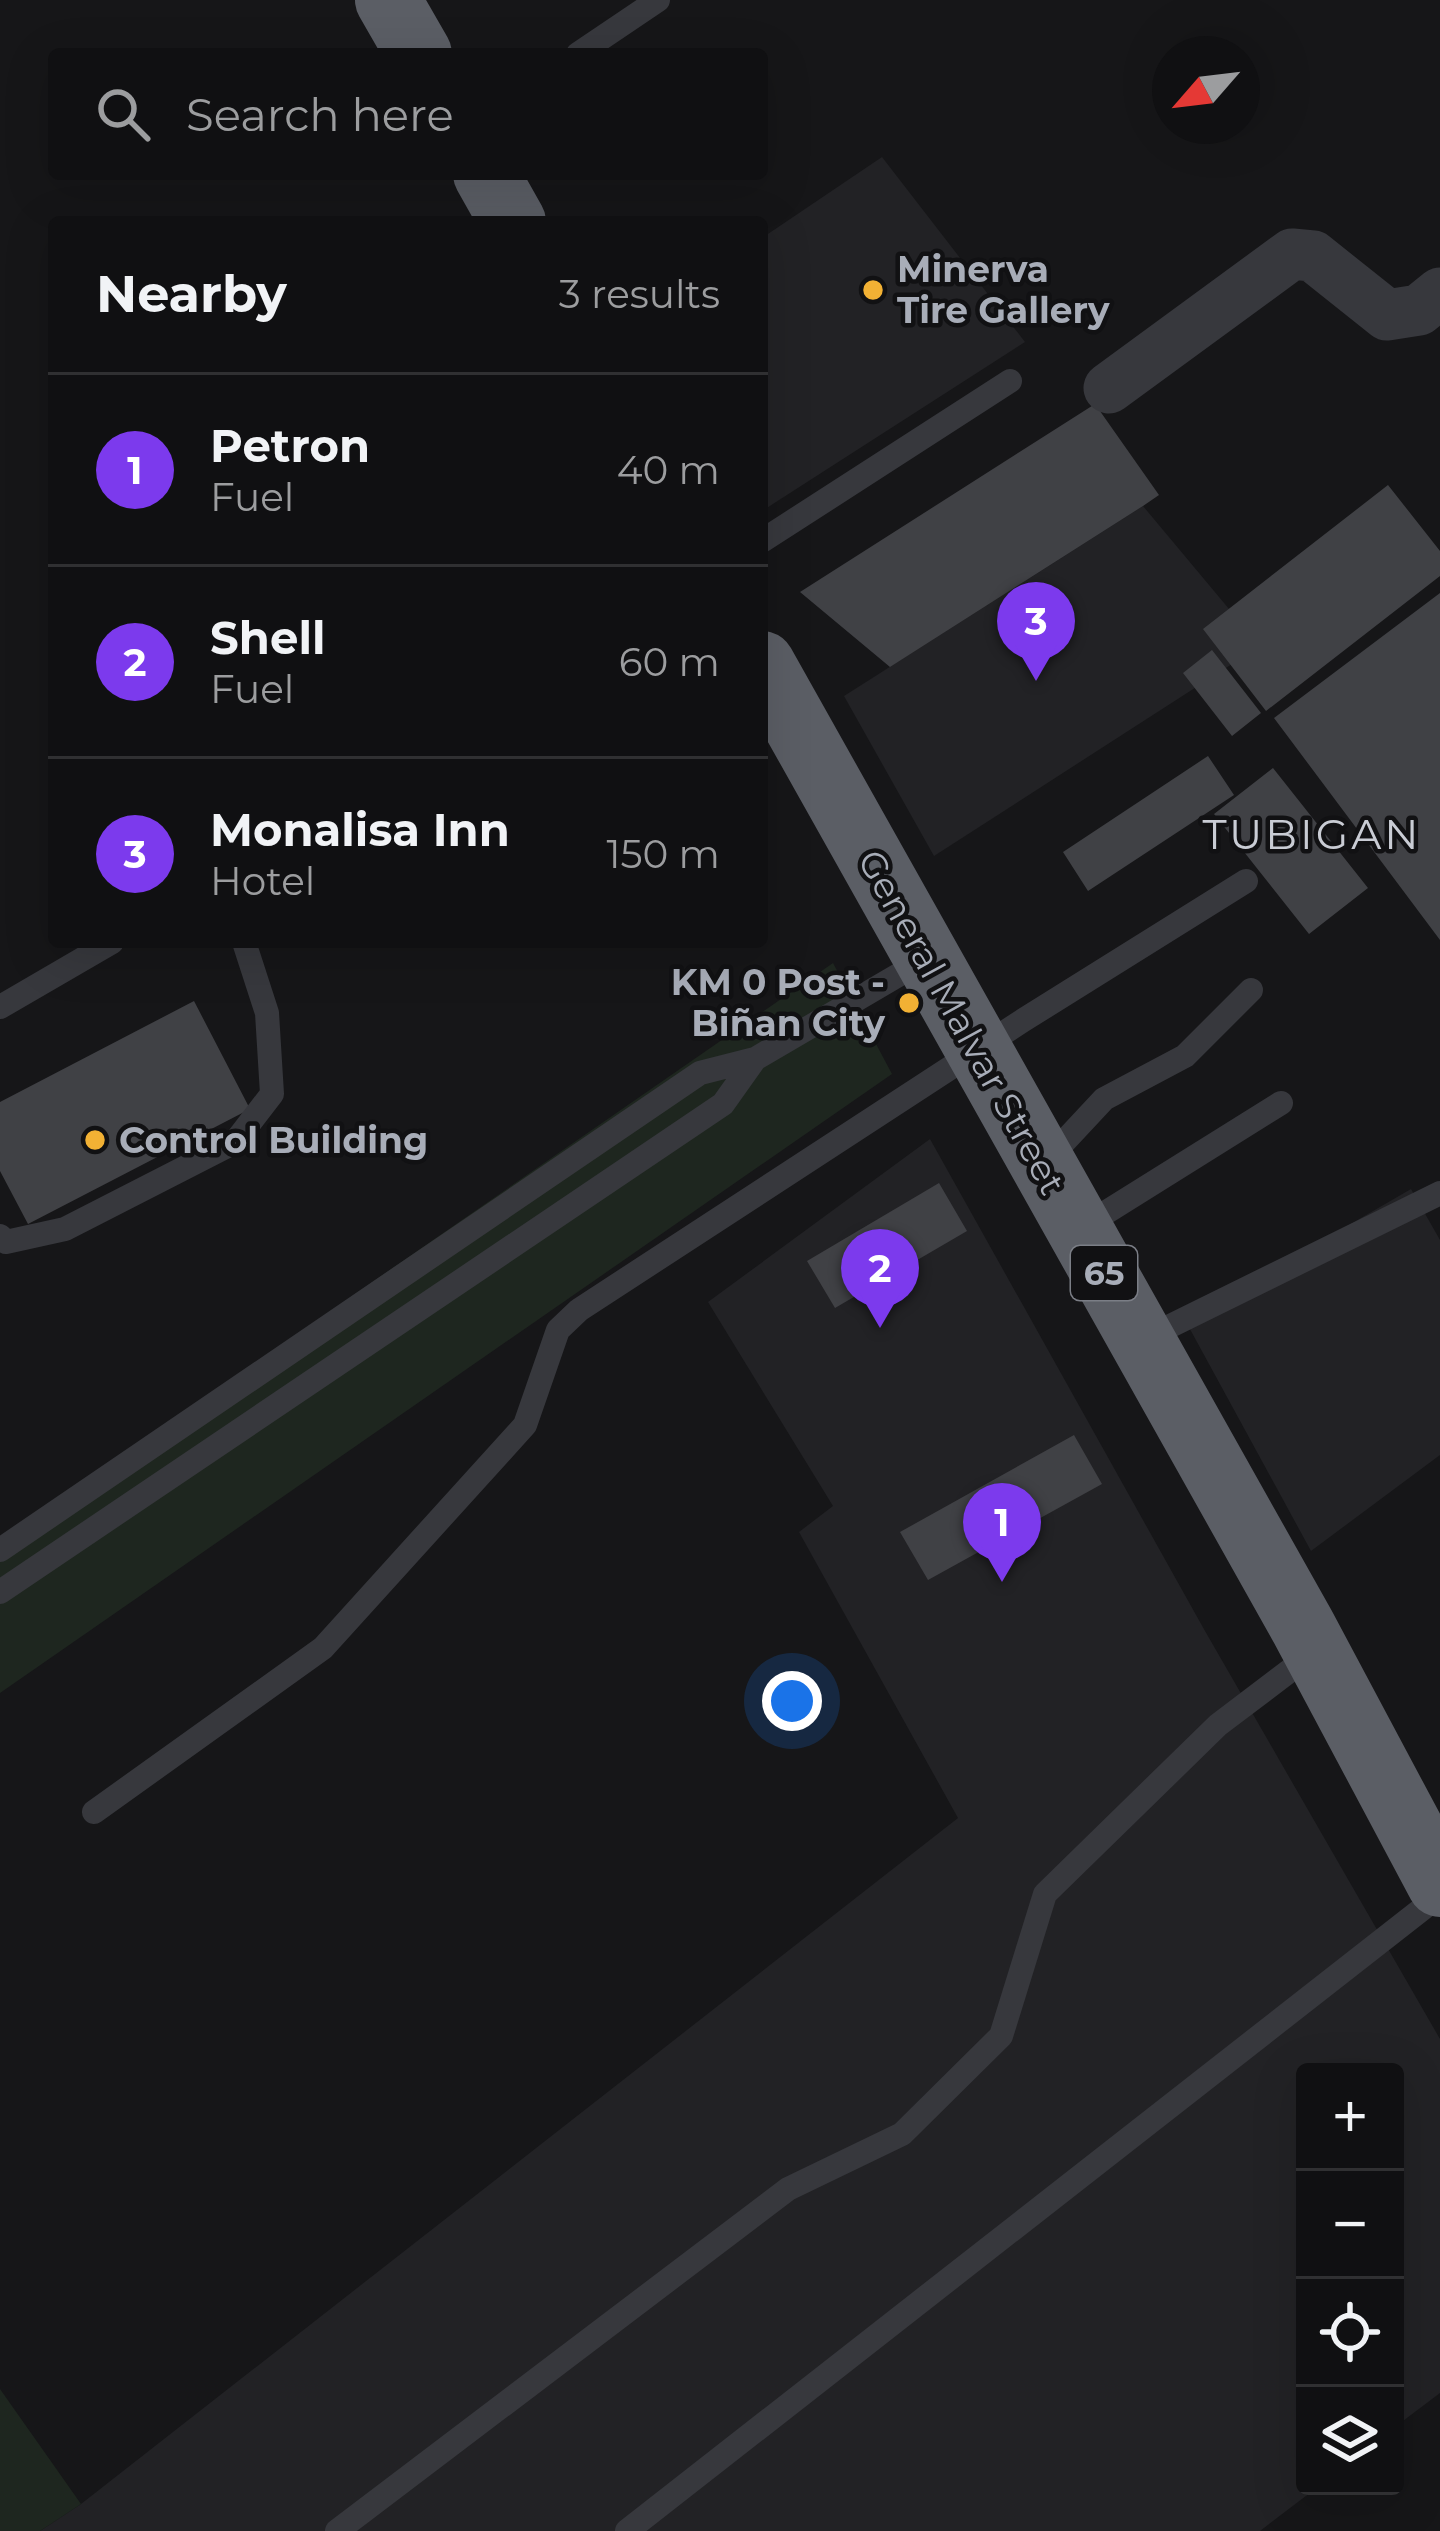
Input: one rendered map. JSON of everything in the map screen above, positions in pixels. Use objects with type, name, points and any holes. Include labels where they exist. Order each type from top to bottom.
[{"type":"highway","points":[[388,0],[416,48]]},
{"type":"highway","points":[[490,180],[510,216]]},
{"type":"highway","name":"General Malvar Street","points":[[768,675],[1316,1651],[1440,1884]]},
{"type":"street","points":[[1109,388],[1292,254],[1313,256],[1387,315],[1419,310],[1440,293]]},
{"type":"lane","points":[[587,48],[658,0]]},
{"type":"lane","points":[[768,537],[1010,381]]},
{"type":"lane","points":[[94,1811],[322,1648],[525,1425],[558,1330],[579,1310],[1246,881]]},
{"type":"lane","points":[[0,1007],[102,948]]},
{"type":"lane","points":[[0,1236],[6,1242],[65,1229],[235,1142],[272,1094],[267,1013],[246,948]]},
{"type":"lane","points":[[0,1550],[700,1073],[755,1060],[926,958]]},
{"type":"lane","points":[[1042,1165],[1104,1100],[1186,1056],[1251,989]]},
{"type":"lane","points":[[0,1592],[724,1104],[755,1060]]},
{"type":"lane","points":[[1079,1230],[1281,1102]]},
{"type":"lane","points":[[1142,1340],[1440,1193]]},
{"type":"lane","points":[[337,2531],[788,2189],[902,2134],[1001,2036],[1045,1894],[1218,1724],[1316,1651]]},
{"type":"lane","points":[[627,2531],[1440,1895]]},
{"type":"shaded area","name":"Minerva Tire Gallery","points":[[882,157],[1025,342],[768,507],[768,234]]},
{"type":"shaded area","points":[[1143,506],[1260,646],[934,856],[844,696]]},
{"type":"shaded area","points":[[833,963],[892,1074],[0,1693],[0,1540]]},
{"type":"shaded area","points":[[930,1139],[1440,2039],[1440,2393],[1404,2420],[1404,2063],[1296,2063],[1296,2495],[1307,2495],[1260,2531],[40,2531],[81,2504],[958,1818],[799,1532],[833,1506],[708,1302]]},
{"type":"shaded area","points":[[1411,1189],[1440,1240],[1440,1455],[1311,1551],[1185,1320]]},
{"type":"shaded area","points":[[0,2389],[81,2504],[40,2531],[0,2531]]},
{"type":"building","points":[[1095,404],[1159,495],[1143,506],[890,667],[800,592]]},
{"type":"building","points":[[1388,485],[1440,551],[1440,576],[1266,711],[1203,629]]},
{"type":"building","points":[[1440,593],[1440,940],[1274,718]]},
{"type":"building","points":[[1212,650],[1261,713],[1232,736],[1183,673]]},
{"type":"building","points":[[1208,756],[1234,795],[1088,891],[1063,852]]},
{"type":"building","points":[[1273,768],[1368,888],[1309,934],[1214,814]]},
{"type":"building","name":"Control Building","points":[[194,1001],[250,1109],[28,1224],[0,1171],[0,1102]]},
{"type":"building","points":[[939,1183],[967,1231],[835,1308],[807,1261]]},
{"type":"building","points":[[1074,1435],[1102,1484],[928,1580],[900,1532]]},
{"type":"place","name":"Minerva Tire Gallery","points":[[873,290]]},
{"type":"place","name":"Monalisa Inn","points":[[1036,681]]},
{"type":"place","name":"KM 0 Post - Biñan City","points":[[909,1003]]},
{"type":"place","name":"Control Building","points":[[95,1140]]},
{"type":"place","name":"Shell","points":[[880,1328]]},
{"type":"place","name":"Petron","points":[[1002,1582]]},
{"type":"district","name":"TUBIGAN","points":[[1312,834]]}]
